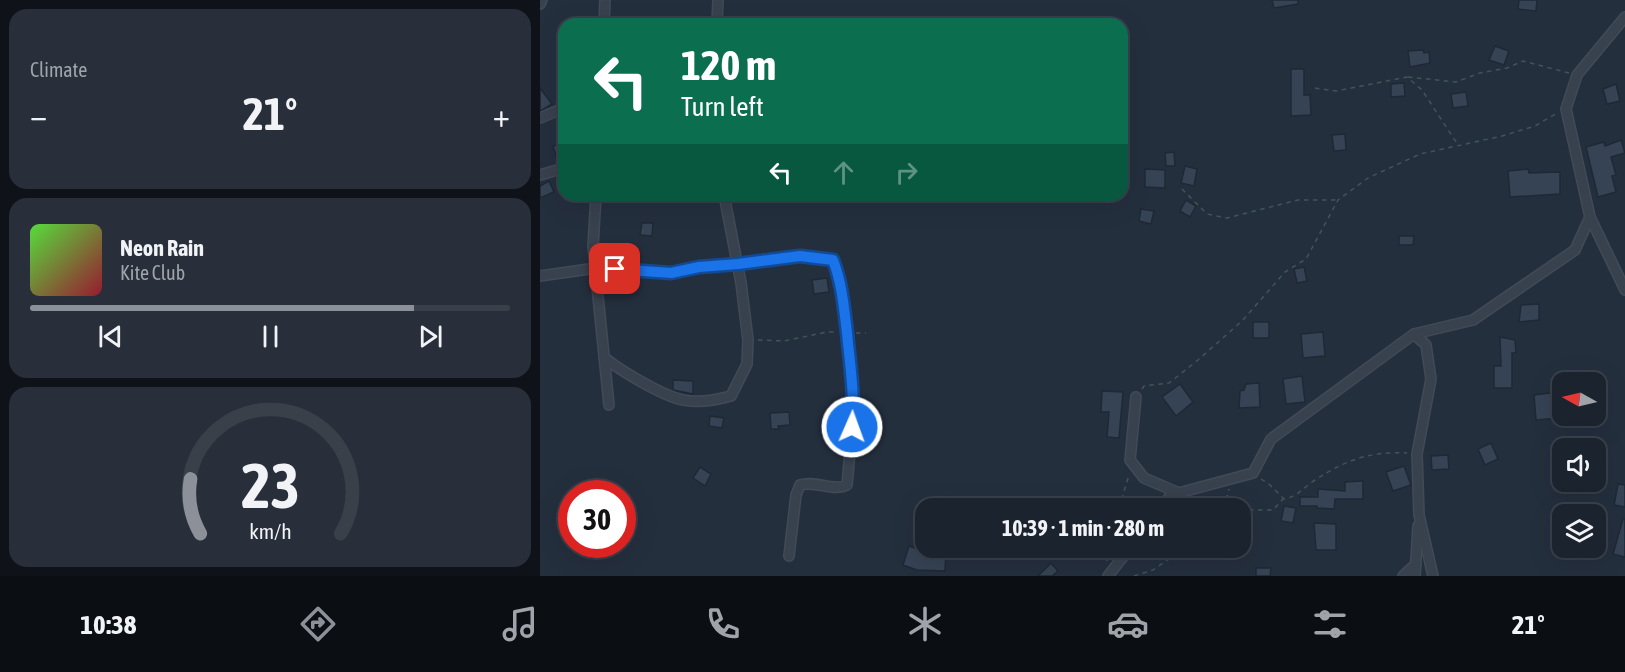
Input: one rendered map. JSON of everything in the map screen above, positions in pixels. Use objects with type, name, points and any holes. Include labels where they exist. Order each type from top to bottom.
[{"type":"street","points":[[604,0],[604,18]]},
{"type":"street","points":[[717,18],[718,0]]},
{"type":"street","points":[[1625,17],[1577,75],[1566,109],[1590,217],[1625,290]]},
{"type":"street","points":[[540,118],[558,110]]},
{"type":"street","points":[[540,175],[558,170]]},
{"type":"street","points":[[596,201],[593,247],[609,405]]},
{"type":"street","points":[[604,357],[613,365],[679,400],[710,402],[731,396],[747,364],[748,340],[738,264],[725,201]]},
{"type":"street","points":[[1169,498],[1171,495],[1252,473],[1271,439],[1413,334],[1473,320],[1575,250],[1590,217]]},
{"type":"street","points":[[540,276],[596,268],[671,273],[699,267],[800,256],[833,260],[839,275],[854,408],[847,485],[841,488],[806,483],[800,485],[796,495],[789,556]]},
{"type":"street","points":[[1413,334],[1426,345],[1431,379],[1418,454],[1419,515],[1415,576]]},
{"type":"street","points":[[1136,398],[1130,460],[1144,478],[1179,493]]},
{"type":"street","points":[[1419,515],[1432,576]]},
{"type":"street","points":[[1108,576],[1122,558]]},
{"type":"street","points":[[1404,576],[1416,564]]},
{"type":"path","points":[[1315,88],[1336,91],[1407,77],[1456,82],[1480,73],[1507,68],[1523,61],[1577,75]]},
{"type":"path","points":[[1407,77],[1422,90],[1459,146]]},
{"type":"path","points":[[1136,398],[1144,386],[1169,383],[1242,321],[1285,272],[1306,259],[1338,200],[1368,178],[1420,154],[1502,136],[1535,126],[1566,109]]},
{"type":"path","points":[[1182,189],[1207,214],[1227,218],[1298,200],[1338,200]]},
{"type":"path","points":[[748,340],[784,341],[827,332],[866,333]]},
{"type":"path","points":[[1251,510],[1273,510],[1284,499],[1293,497],[1337,466],[1363,456],[1391,452],[1418,454]]},
{"type":"path","points":[[1122,498],[1129,475],[1130,460]]},
{"type":"path","points":[[1252,473],[1270,485],[1284,499]]},
{"type":"path","points":[[1226,498],[1235,478]]},
{"type":"path","points":[[1134,576],[1153,570],[1170,558]]},
{"type":"building","points":[[1272,0],[1298,0],[1298,4],[1274,8]]},
{"type":"building","points":[[1519,0],[1537,0],[1536,11],[1518,9]]},
{"type":"building","points":[[1495,46],[1509,51],[1504,65],[1489,60]]},
{"type":"building","points":[[1423,50],[1424,53],[1429,52],[1430,63],[1410,67],[1408,51]]},
{"type":"building","points":[[1291,69],[1304,69],[1304,95],[1310,95],[1311,115],[1291,116]]},
{"type":"building","points":[[1404,83],[1405,96],[1391,97],[1391,84]]},
{"type":"building","points":[[1616,84],[1620,101],[1607,104],[1603,89]]},
{"type":"building","points":[[540,88],[552,104],[540,111]]},
{"type":"building","points":[[1466,92],[1468,106],[1453,108],[1451,94]]},
{"type":"building","points":[[1345,134],[1346,150],[1334,151],[1332,135]]},
{"type":"building","points":[[1621,140],[1625,153],[1611,157],[1616,175],[1612,176],[1616,192],[1598,197],[1586,147],[1604,142],[1605,146]]},
{"type":"building","points":[[558,145],[558,163],[553,146]]},
{"type":"building","points":[[1174,152],[1175,166],[1166,166],[1165,153]]},
{"type":"building","points":[[1185,166],[1197,169],[1194,186],[1181,183]]},
{"type":"building","points":[[1145,169],[1165,170],[1165,188],[1145,187]]},
{"type":"building","points":[[1528,169],[1529,173],[1560,172],[1560,194],[1510,197],[1508,171]]},
{"type":"building","points":[[549,181],[554,192],[540,198],[540,186]]},
{"type":"building","points":[[1186,200],[1196,206],[1190,217],[1180,211]]},
{"type":"building","points":[[1141,209],[1154,211],[1151,224],[1139,221]]},
{"type":"building","points":[[642,223],[653,223],[652,236],[640,235]]},
{"type":"building","points":[[1399,236],[1414,236],[1413,245],[1399,245]]},
{"type":"building","points":[[1304,267],[1307,281],[1297,283],[1294,269]]},
{"type":"building","points":[[827,278],[829,292],[814,294],[812,280]]},
{"type":"building","points":[[1539,304],[1539,320],[1519,322],[1521,305]]},
{"type":"building","points":[[1253,322],[1269,322],[1269,338],[1253,338]]},
{"type":"building","points":[[1323,332],[1325,356],[1303,358],[1301,334]]},
{"type":"building","points":[[1500,337],[1515,340],[1516,353],[1512,353],[1512,388],[1494,388],[1494,366],[1501,366]]},
{"type":"building","points":[[1302,376],[1305,402],[1286,404],[1283,379]]},
{"type":"building","points":[[673,380],[693,381],[693,394],[673,390]]},
{"type":"building","points":[[1259,383],[1260,407],[1239,408],[1240,391],[1244,390],[1246,384]]},
{"type":"building","points":[[1180,384],[1193,402],[1176,416],[1162,397]]},
{"type":"building","points":[[1102,391],[1123,392],[1119,438],[1107,437],[1109,412],[1101,412]]},
{"type":"building","points":[[1552,393],[1552,419],[1536,420],[1534,395]]},
{"type":"building","points":[[789,412],[790,425],[771,429],[770,413]]},
{"type":"building","points":[[710,416],[724,418],[722,428],[709,426]]},
{"type":"building","points":[[1491,443],[1498,459],[1485,465],[1478,449]]},
{"type":"building","points":[[1448,455],[1449,469],[1432,470],[1431,456]]},
{"type":"building","points":[[1404,466],[1411,485],[1393,491],[1386,472]]},
{"type":"building","points":[[700,467],[711,474],[705,486],[693,478]]},
{"type":"building","points":[[1363,481],[1363,499],[1335,499],[1334,509],[1300,506],[1300,497],[1318,497],[1318,489],[1345,491],[1345,482]]},
{"type":"building","points":[[1618,484],[1625,485],[1625,507],[1614,505]]},
{"type":"building","points":[[1284,506],[1296,508],[1293,523],[1281,521]]},
{"type":"building","points":[[1623,519],[1625,519],[1625,557],[1613,554]]},
{"type":"building","points":[[1314,523],[1336,524],[1336,550],[1316,550]]},
{"type":"building","points":[[909,546],[915,548],[915,558],[946,558],[945,571],[917,570],[903,565]]},
{"type":"building","points":[[1051,563],[1058,571],[1052,576],[1038,576]]},
{"type":"building","points":[[1256,568],[1271,568],[1270,576],[1256,576]]},
{"type":"route","points":[[615,269],[671,273],[699,267],[800,256],[833,260],[839,275],[847,333],[854,408],[852,427]]}]
